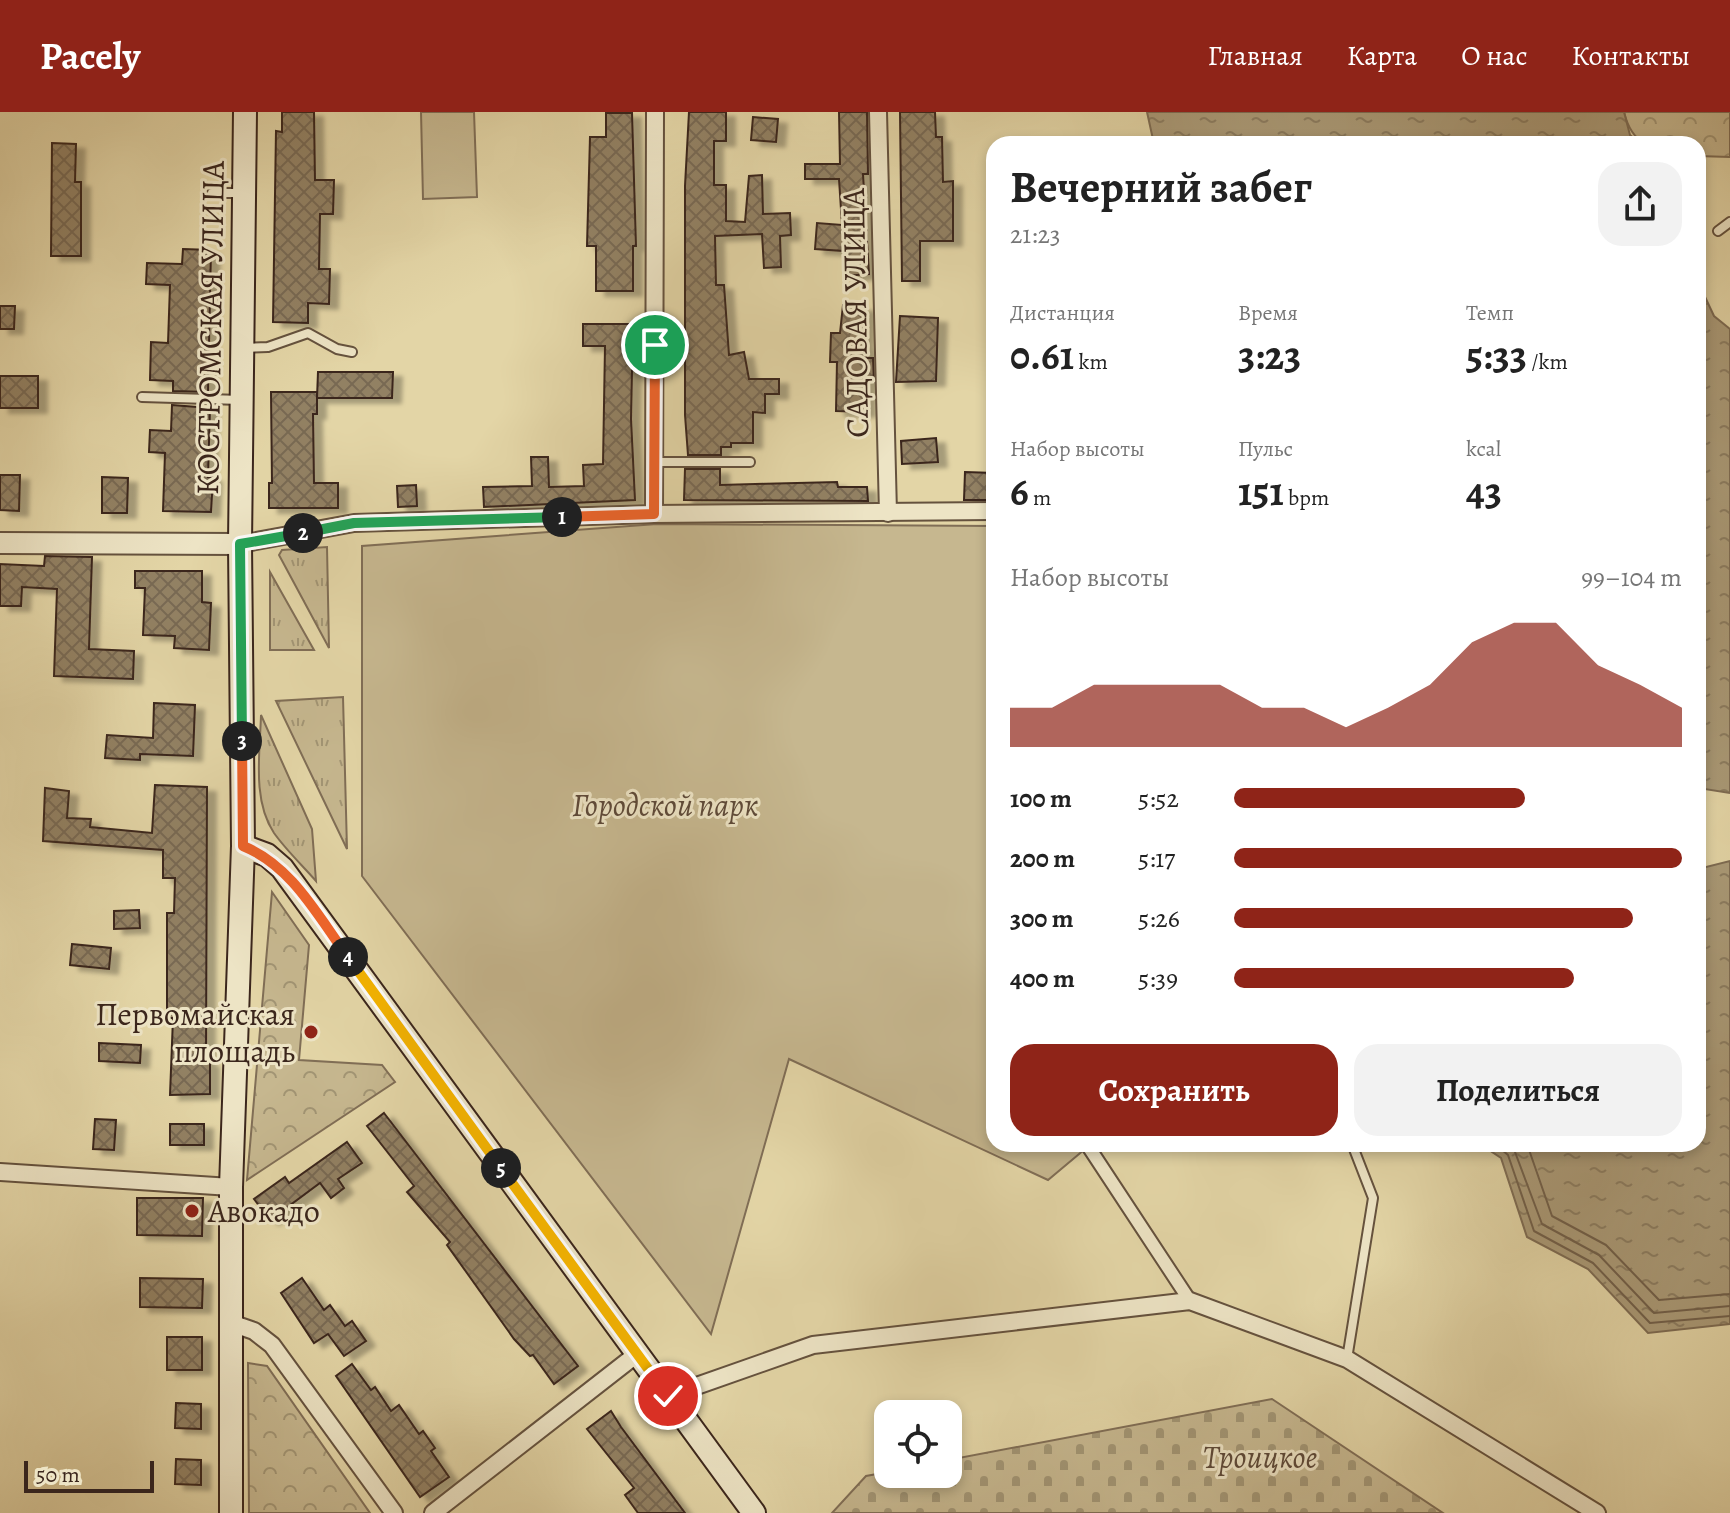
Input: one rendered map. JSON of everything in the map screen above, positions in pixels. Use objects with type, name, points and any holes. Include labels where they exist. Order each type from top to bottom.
[{"type":"main road","name":"КОСТРОМСКАЯ УЛИЦА","points":[[240,544],[245,112]]},
{"type":"main road","points":[[231,1513],[231,1187],[243,846],[240,544]]},
{"type":"main road","points":[[243,846],[267,855],[282,868],[754,1513]]},
{"type":"street","points":[[654,514],[655,112]]},
{"type":"street","name":"САДОВАЯ УЛИЦА","points":[[878,112],[888,513]]},
{"type":"street","points":[[0,543],[240,544],[354,523],[654,514],[986,511]]},
{"type":"street","points":[[1092,1152],[1190,1301]]},
{"type":"street","points":[[0,1172],[231,1187]]},
{"type":"street","points":[[668,1396],[813,1345],[1190,1301],[1347,1359],[1597,1513]]},
{"type":"street","points":[[231,1323],[254,1331],[272,1345],[394,1513]]},
{"type":"street","points":[[433,1513],[637,1354]]},
{"type":"lane","points":[[212,193],[244,193]]},
{"type":"lane","points":[[1718,231],[1730,222]]},
{"type":"lane","points":[[243,348],[268,347],[308,333],[337,349],[352,352]]},
{"type":"lane","points":[[142,397],[242,400]]},
{"type":"lane","points":[[654,462],[750,462]]},
{"type":"lane","points":[[1347,1359],[1373,1198],[1355,1152]]},
{"type":"green space","points":[[421,112],[474,112],[477,197],[423,199]]},
{"type":"green space","points":[[1624,112],[1730,112],[1730,157],[1706,156],[1706,136],[1635,136]]},
{"type":"green space","name":"Городской парк","points":[[657,524],[986,526],[986,1151],[789,1059],[711,1334],[362,876],[362,546]]},
{"type":"green space","points":[[327,547],[329,648],[279,555],[282,550]]},
{"type":"green space","points":[[270,572],[314,650],[270,650]]},
{"type":"green space","points":[[343,697],[347,849],[276,701]]},
{"type":"green space","points":[[261,715],[312,829],[316,881],[274,833],[267,820],[259,776]]},
{"type":"green space","points":[[272,892],[309,945],[299,1060],[382,1065],[395,1082],[247,1180]]},
{"type":"green space","name":"Городской парк","points":[[988,1152],[1081,1152],[1048,1180]]},
{"type":"green space","points":[[248,1363],[267,1366],[370,1513],[249,1513]]},
{"type":"green space","name":"Троицкое","points":[[1272,1399],[1443,1513],[832,1513],[866,1476],[874,1475],[874,1488],[962,1488],[962,1457]]},
{"type":"water","points":[[1147,112],[1624,112],[1631,136],[1152,136]]},
{"type":"water","points":[[1706,299],[1714,316],[1730,329],[1730,793],[1706,789]]},
{"type":"water","points":[[1730,861],[1730,1324],[1648,1333],[1588,1269],[1527,1237],[1501,1158],[1492,1152],[1706,1152],[1706,867]]},
{"type":"building","points":[[282,112],[314,112],[315,180],[334,180],[333,214],[320,214],[319,269],[330,269],[329,304],[308,303],[308,323],[273,322],[276,131],[282,132]]},
{"type":"building","points":[[689,112],[726,112],[726,141],[714,141],[714,185],[726,185],[726,221],[745,222],[749,176],[762,175],[763,214],[790,213],[791,235],[780,236],[781,267],[764,268],[762,234],[715,236],[716,285],[724,285],[729,355],[744,352],[749,379],[779,379],[779,394],[765,394],[765,413],[753,412],[753,443],[731,443],[731,447],[721,447],[721,455],[688,455],[685,415],[685,186]]},
{"type":"building","points":[[839,112],[867,112],[868,174],[863,174],[869,274],[845,276],[843,251],[815,249],[817,223],[842,225],[839,179],[805,179],[805,164],[840,164]]},
{"type":"building","points":[[900,112],[935,112],[936,137],[942,137],[943,182],[953,181],[953,241],[920,241],[920,281],[902,281]]},
{"type":"building","points":[[606,113],[632,113],[636,246],[633,246],[633,291],[596,291],[596,246],[587,246],[590,137],[606,137]]},
{"type":"building","points":[[753,117],[778,119],[776,142],[751,140]]},
{"type":"building","points":[[52,143],[76,144],[75,182],[81,182],[81,256],[51,256]]},
{"type":"building","points":[[183,249],[211,250],[208,392],[173,391],[173,381],[150,380],[151,342],[168,343],[170,285],[146,284],[147,263],[182,264]]},
{"type":"building","points":[[843,305],[867,307],[864,346],[867,346],[866,358],[873,358],[874,382],[867,382],[866,412],[836,411],[837,362],[830,362],[831,333],[840,333]]},
{"type":"building","points":[[0,306],[15,306],[14,329],[0,329]]},
{"type":"building","points":[[900,316],[938,318],[936,381],[896,382]]},
{"type":"building","points":[[583,324],[633,324],[631,419],[635,500],[484,507],[483,487],[532,486],[531,457],[548,457],[549,487],[584,486],[583,465],[603,464],[605,346],[583,346]]},
{"type":"building","points":[[318,372],[393,372],[392,398],[317,398]]},
{"type":"building","points":[[0,376],[38,376],[38,408],[0,408]]},
{"type":"building","points":[[271,392],[317,392],[317,414],[313,414],[314,483],[338,483],[338,508],[269,508],[269,483],[272,483]]},
{"type":"building","points":[[172,405],[210,408],[208,477],[213,477],[211,512],[163,511],[165,453],[149,452],[150,430],[171,431]]},
{"type":"building","points":[[936,438],[938,462],[902,464],[901,441]]},
{"type":"building","points":[[685,469],[720,469],[720,485],[837,482],[838,487],[867,487],[868,501],[684,500]]},
{"type":"building","points":[[965,472],[986,473],[986,500],[964,500]]},
{"type":"building","points":[[0,475],[20,475],[19,511],[0,510]]},
{"type":"building","points":[[102,477],[128,478],[127,513],[102,513]]},
{"type":"building","points":[[416,485],[417,506],[398,507],[397,486]]},
{"type":"building","points":[[45,556],[92,557],[89,649],[134,651],[133,679],[54,676],[57,589],[22,587],[21,606],[0,606],[0,564],[44,566]]},
{"type":"building","points":[[135,571],[202,571],[202,602],[211,603],[209,650],[174,648],[175,636],[143,635],[145,588],[135,588]]},
{"type":"building","points":[[154,703],[195,705],[193,756],[140,754],[140,760],[105,758],[107,735],[153,738]]},
{"type":"building","points":[[155,785],[207,787],[206,1062],[210,1062],[210,1094],[170,1095],[173,1018],[167,1018],[167,913],[174,913],[175,878],[163,878],[163,850],[43,841],[45,788],[69,791],[67,818],[91,819],[90,827],[152,833]]},
{"type":"building","points":[[139,910],[140,928],[114,929],[114,911]]},
{"type":"building","points":[[72,944],[111,948],[109,969],[70,965]]},
{"type":"building","points":[[99,1043],[141,1045],[140,1063],[99,1061]]},
{"type":"building","points":[[384,1113],[578,1366],[554,1384],[533,1355],[530,1356],[514,1339],[447,1245],[450,1242],[407,1192],[414,1186],[367,1126]]},
{"type":"building","points":[[95,1119],[116,1120],[114,1150],[93,1149]]},
{"type":"building","points":[[170,1124],[204,1124],[204,1145],[170,1145]]},
{"type":"building","points":[[347,1142],[362,1163],[338,1179],[344,1188],[331,1198],[320,1183],[270,1220],[254,1199],[285,1177],[289,1183]]},
{"type":"building","points":[[137,1198],[203,1198],[202,1236],[137,1235]]},
{"type":"building","points":[[140,1278],[203,1279],[202,1308],[140,1307]]},
{"type":"building","points":[[302,1278],[324,1310],[330,1305],[345,1326],[352,1321],[366,1341],[344,1356],[328,1334],[314,1343],[281,1293]]},
{"type":"building","points":[[167,1337],[202,1337],[202,1370],[167,1370]]},
{"type":"building","points":[[352,1364],[371,1390],[375,1387],[391,1411],[399,1405],[419,1434],[423,1431],[435,1448],[431,1451],[449,1477],[420,1497],[336,1376]]},
{"type":"building","points":[[176,1403],[201,1404],[201,1429],[175,1428]]},
{"type":"building","points":[[611,1411],[685,1513],[638,1513],[625,1495],[634,1488],[587,1429]]},
{"type":"building","points":[[176,1459],[201,1460],[201,1485],[175,1484]]},
{"type":"place","name":"Первомайская площадь","points":[[311,1032]]},
{"type":"place","name":"Авокадо","points":[[192,1211]]},
{"type":"route","points":[[655,345],[654,514],[354,523],[240,544],[243,846],[267,855],[282,868],[668,1396]]}]
